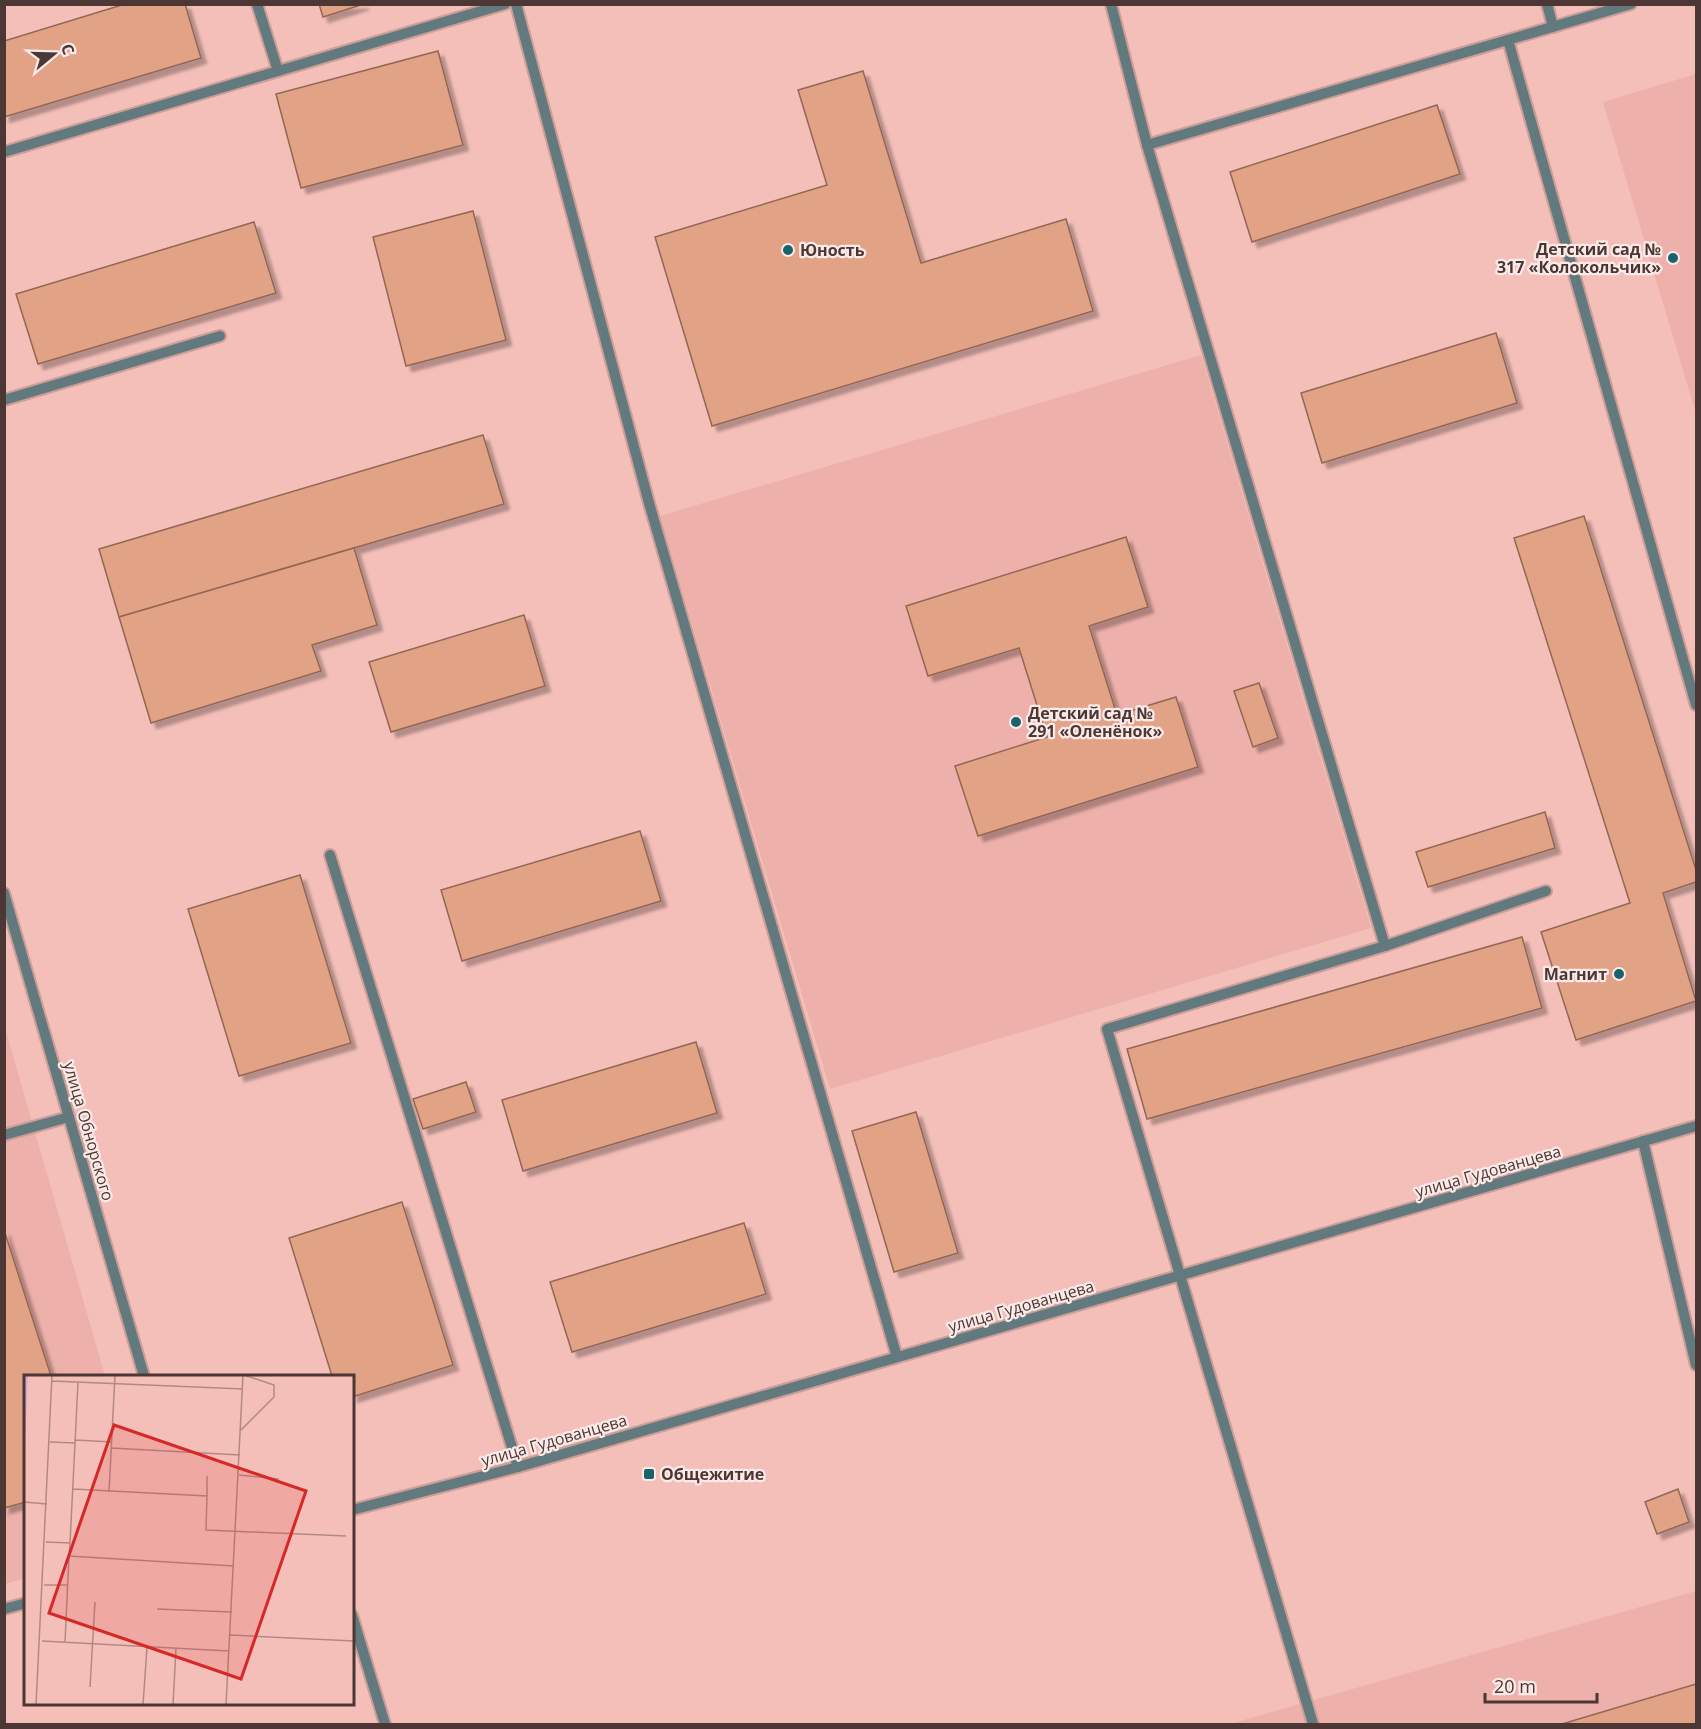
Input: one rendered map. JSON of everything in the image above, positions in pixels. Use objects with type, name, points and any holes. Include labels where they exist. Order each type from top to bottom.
[{"type":"street","points":[[257,4],[278,71]]},
{"type":"street","points":[[4,152],[505,4]]},
{"type":"street","points":[[516,4],[649,503],[897,1357]]},
{"type":"street","points":[[1111,4],[1147,145],[1385,946]]},
{"type":"street","points":[[1547,4],[1553,27]]},
{"type":"street","points":[[1147,145],[1631,4]]},
{"type":"street","points":[[1508,40],[1696,705]]},
{"type":"street","points":[[4,400],[220,336]]},
{"type":"street","points":[[330,855],[518,1467]]},
{"type":"street","points":[[1313,1725],[1107,1029],[1385,946],[1546,891]]},
{"type":"street","name":"улица Обнорского","points":[[4,893],[143,1375]]},
{"type":"street","points":[[4,1135],[69,1117]]},
{"type":"street","name":"улица Гудованцева","points":[[354,1509],[518,1467],[1696,1126]]},
{"type":"street","points":[[1643,1141],[1696,1365]]},
{"type":"street","points":[[4,1610],[24,1604]]},
{"type":"street","points":[[354,1622],[385,1725]]},
{"type":"shaded area","name":"Детский сад № 317 «Колокольчик»","points":[[1696,74],[1696,414],[1603,102]]},
{"type":"shaded area","name":"Детский сад № 291 «Оленёнок»","points":[[1201,355],[1371,928],[830,1089],[660,516]]},
{"type":"shaded area","points":[[4,1024],[105,1375],[24,1375],[24,1578],[5,1584]]},
{"type":"shaded area","points":[[1696,1591],[1696,1724],[1230,1724]]},
{"type":"building","points":[[125,4],[185,4],[201,58],[4,117],[4,41]]},
{"type":"building","points":[[319,4],[364,4],[323,17]]},
{"type":"building","points":[[438,51],[463,145],[301,188],[276,94]]},
{"type":"building","name":"Юность","points":[[863,71],[921,263],[1066,219],[1093,311],[712,426],[655,237],[827,185],[798,90]]},
{"type":"building","points":[[1437,105],[1460,174],[1252,242],[1230,172]]},
{"type":"building","points":[[473,211],[506,340],[406,366],[373,237]]},
{"type":"building","points":[[254,222],[276,293],[38,364],[16,294]]},
{"type":"building","points":[[1496,333],[1517,403],[1322,463],[1301,393]]},
{"type":"building","points":[[483,435],[504,504],[119,617],[99,549]]},
{"type":"building","points":[[1584,516],[1696,870],[1696,882],[1663,893],[1696,1001],[1576,1040],[1541,932],[1630,903],[1514,538]]},
{"type":"building","points":[[1126,537],[1148,607],[1089,626],[1117,715],[1176,697],[1198,767],[978,836],[955,766],[1047,737],[1019,648],[928,676],[906,606]]},
{"type":"building","points":[[354,548],[377,625],[312,645],[321,671],[151,723],[119,617]]},
{"type":"building","points":[[524,615],[545,686],[391,732],[369,662]]},
{"type":"building","points":[[1259,683],[1278,738],[1253,747],[1234,691]]},
{"type":"building","points":[[1545,812],[1555,848],[1428,887],[1416,852]]},
{"type":"building","points":[[640,831],[661,901],[462,961],[441,890]]},
{"type":"building","points":[[300,875],[351,1043],[239,1076],[188,909]]},
{"type":"building","points":[[1522,937],[1542,1008],[1147,1119],[1127,1049]]},
{"type":"building","points":[[696,1042],[717,1113],[523,1171],[502,1100]]},
{"type":"building","points":[[466,1082],[476,1112],[423,1129],[413,1099]]},
{"type":"building","points":[[916,1112],[958,1253],[894,1272],[852,1131]]},
{"type":"building","points":[[402,1202],[453,1365],[354,1396],[354,1375],[332,1375],[289,1238]]},
{"type":"building","points":[[744,1223],[766,1294],[572,1352],[550,1282]]},
{"type":"building","points":[[4,1230],[51,1375],[24,1375],[24,1503],[4,1508]]},
{"type":"building","points":[[1678,1489],[1689,1522],[1657,1534],[1645,1502]]},
{"type":"building","points":[[1696,1684],[1696,1724],[1562,1724]]},
{"type":"place","name":"Юность","points":[[788,250]]},
{"type":"place","name":"Детский сад № 317 «Колокольчик»","points":[[1673,258]]},
{"type":"place","name":"Детский сад № 291 «Оленёнок»","points":[[1016,722]]},
{"type":"place","name":"Магнит","points":[[1619,974]]},
{"type":"place","name":"Общежитие","points":[[649,1474]]}]
